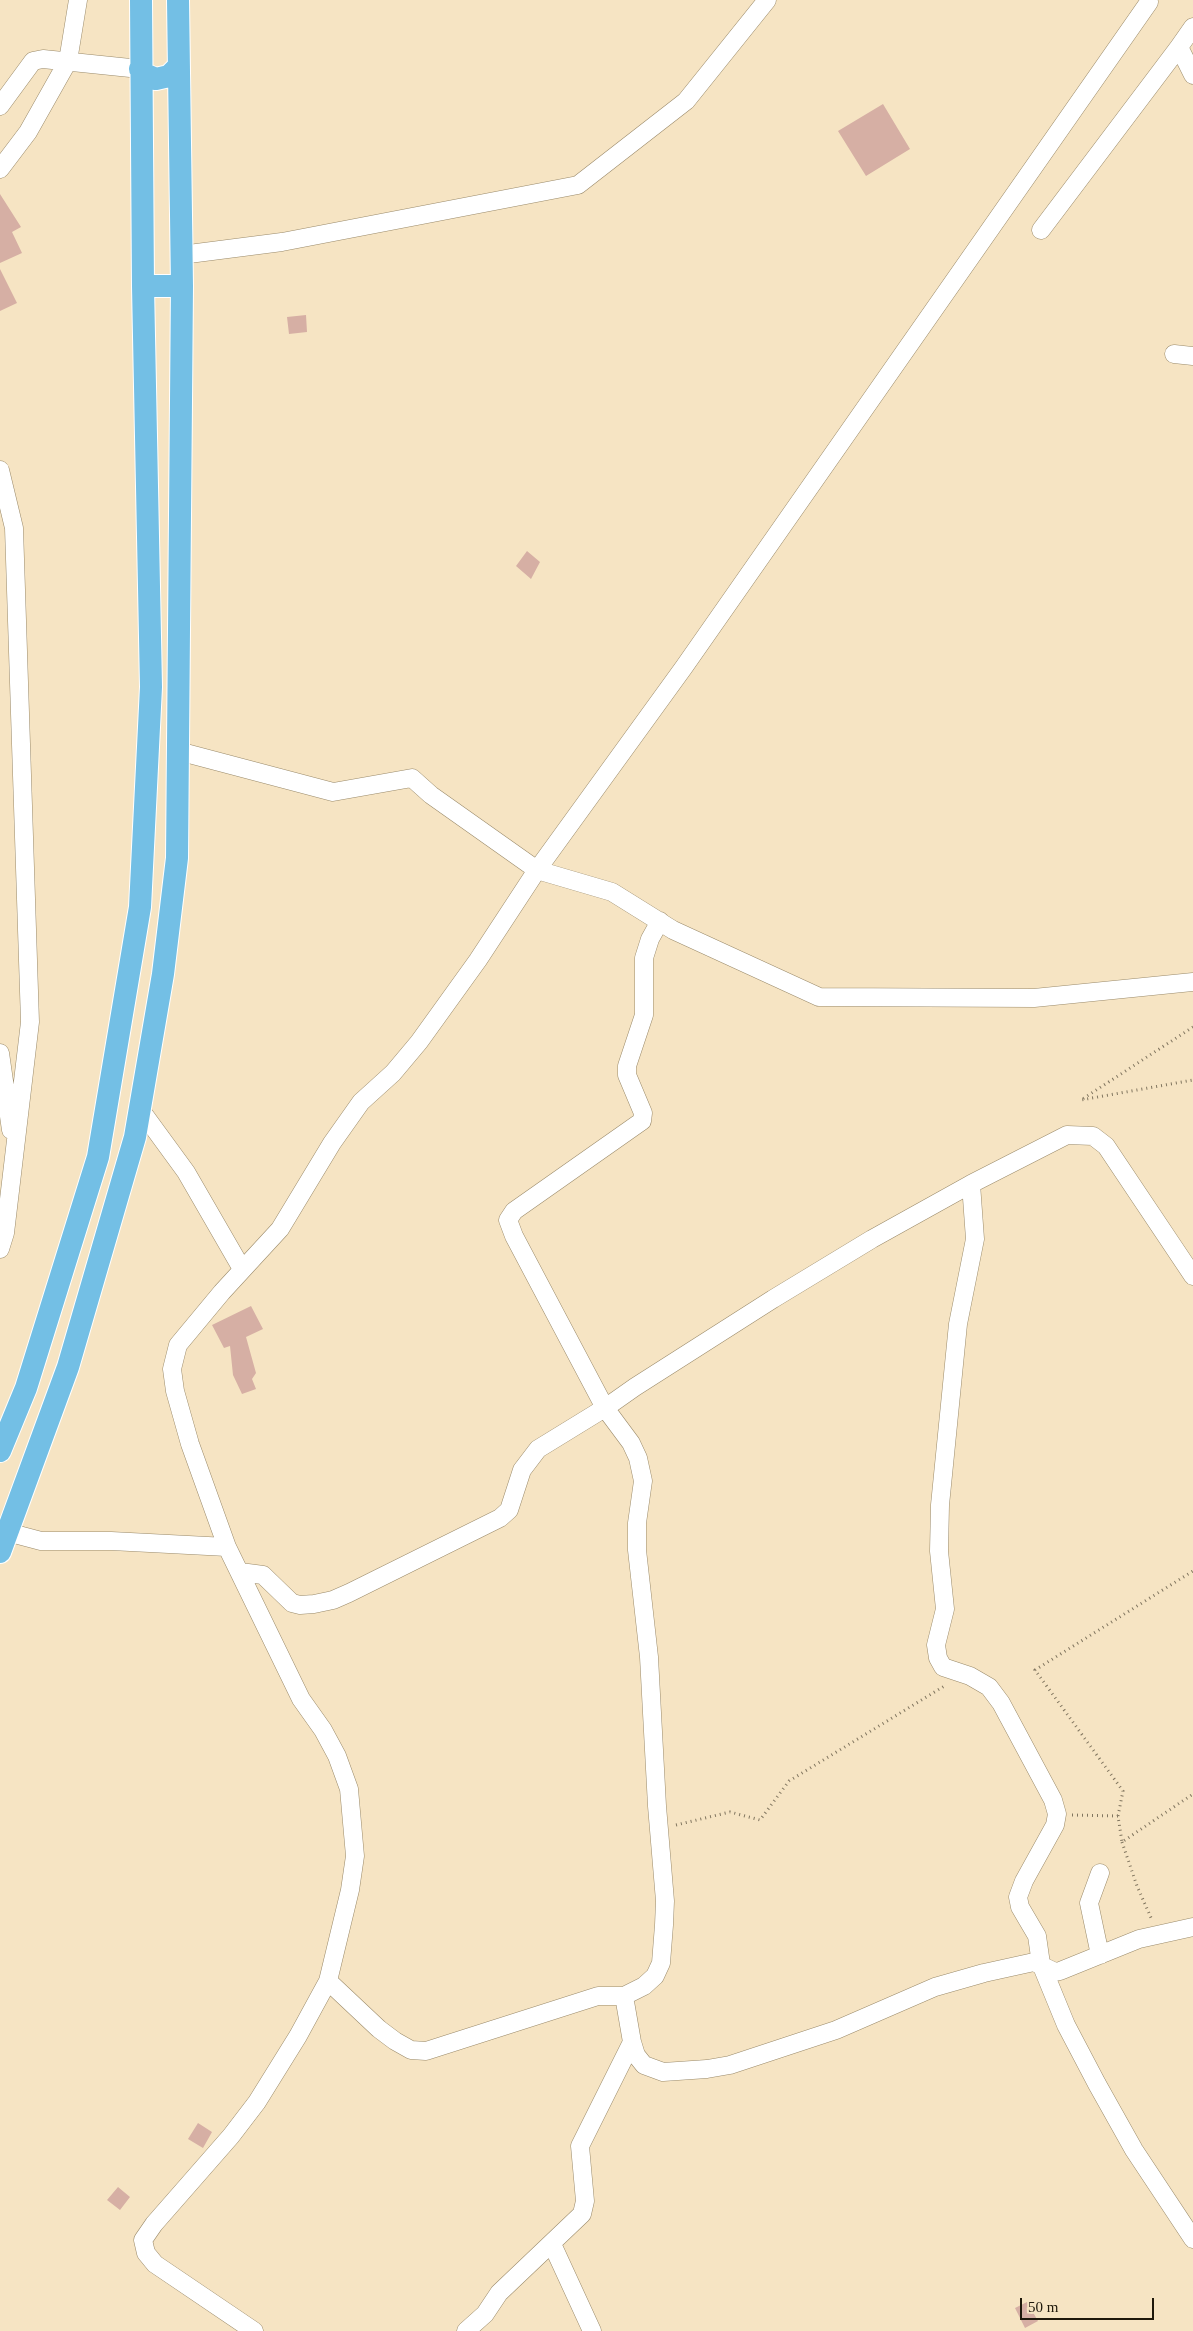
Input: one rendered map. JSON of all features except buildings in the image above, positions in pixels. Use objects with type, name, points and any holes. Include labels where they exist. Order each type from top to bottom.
[{"type":"main road","points":[[0,1452],[26,1388],[98,1157],[140,907],[151,687],[143,286],[141,0]]},
{"type":"main road","points":[[4,1542],[68,1367],[135,1138],[163,974],[177,858],[182,286],[178,0]]},
{"type":"main road","points":[[140,69],[144,74],[156,79],[168,76],[178,67]]},
{"type":"main road","points":[[143,286],[182,286]]},
{"type":"street","points":[[0,170],[28,132],[68,61],[78,0]]},
{"type":"street","points":[[181,255],[282,242],[578,186],[686,101],[767,0]]},
{"type":"street","points":[[254,2331],[155,2264],[146,2253],[143,2240],[154,2224],[231,2136],[257,2102],[294,2043],[328,1981],[350,1890],[355,1856],[349,1789],[337,1756],[323,1730],[301,1699],[228,1547],[190,1444],[175,1391],[172,1369],[178,1345],[242,1269],[280,1229],[332,1144],[361,1102],[393,1073],[420,1042],[478,960],[537,870],[684,667],[1149,2]]},
{"type":"street","points":[[1041,230],[1193,27]]},
{"type":"street","points":[[1179,47],[1193,75]]},
{"type":"street","points":[[0,106],[33,61],[43,59],[140,69]]},
{"type":"street","points":[[1174,354],[1193,356]]},
{"type":"street","points":[[0,470],[14,528],[30,1022],[5,1233],[0,1249]]},
{"type":"street","points":[[178,751],[333,792],[412,778],[431,796],[537,870],[612,892],[673,930],[820,997],[1034,998],[1193,982]]},
{"type":"street","points":[[328,1981],[378,2029],[411,2050],[426,2050],[598,1996],[624,1996],[644,1986],[655,1976],[660,1963],[665,1900],[649,1657],[637,1523],[643,1481],[638,1458],[631,1443],[605,1408],[514,1236],[508,1220],[514,1211],[642,1121],[643,1113],[627,1075],[627,1066],[644,1015],[644,958],[650,939],[660,921]]},
{"type":"street","points":[[0,1054],[14,1154]]},
{"type":"street","points":[[140,1109],[186,1172],[242,1269]]},
{"type":"street","points":[[240,1572],[255,1572],[263,1575],[272,1581],[286,1598],[300,1605],[333,1600],[500,1518],[509,1510],[522,1470],[538,1449],[773,1299],[872,1239],[971,1184],[1068,1135],[1093,1136],[1106,1146],[1193,1276]]},
{"type":"street","points":[[971,1184],[976,1239],[958,1324],[940,1505],[940,1551],[945,1609],[936,1645],[938,1658],[943,1667],[970,1676],[989,1687],[1001,1703],[1053,1800],[1057,1814],[1055,1825],[1024,1881],[1018,1897],[1023,1916],[1037,1936],[1041,1964],[1066,2025],[1134,2150],[1193,2239]]},
{"type":"street","points":[[4,1542],[41,1540],[111,1541],[228,1547]]},
{"type":"street","points":[[1100,1873],[1089,1903],[1100,1955]]},
{"type":"street","points":[[624,1996],[632,2042],[636,2055],[644,2066],[654,2070],[674,2072],[707,2069],[730,2065],[836,2030],[936,1987],[984,1973],[1034,1962],[1055,1972],[1060,1971],[1139,1939],[1193,1927]]},
{"type":"street","points":[[466,2331],[485,2314],[499,2293],[582,2214],[585,2201],[580,2146],[632,2042]]},
{"type":"street","points":[[552,2244],[592,2331]]},
{"type":"path","points":[[1193,1027],[1081,1100],[1193,1080]]},
{"type":"path","points":[[1158,1935],[1137,1886],[1122,1842],[1118,1816],[1123,1791],[1035,1670],[1193,1571]]},
{"type":"path","points":[[659,1829],[730,1812],[760,1820],[789,1781],[963,1674]]},
{"type":"path","points":[[1122,1842],[1193,1794]]},
{"type":"path","points":[[1057,1814],[1118,1816]]}]
